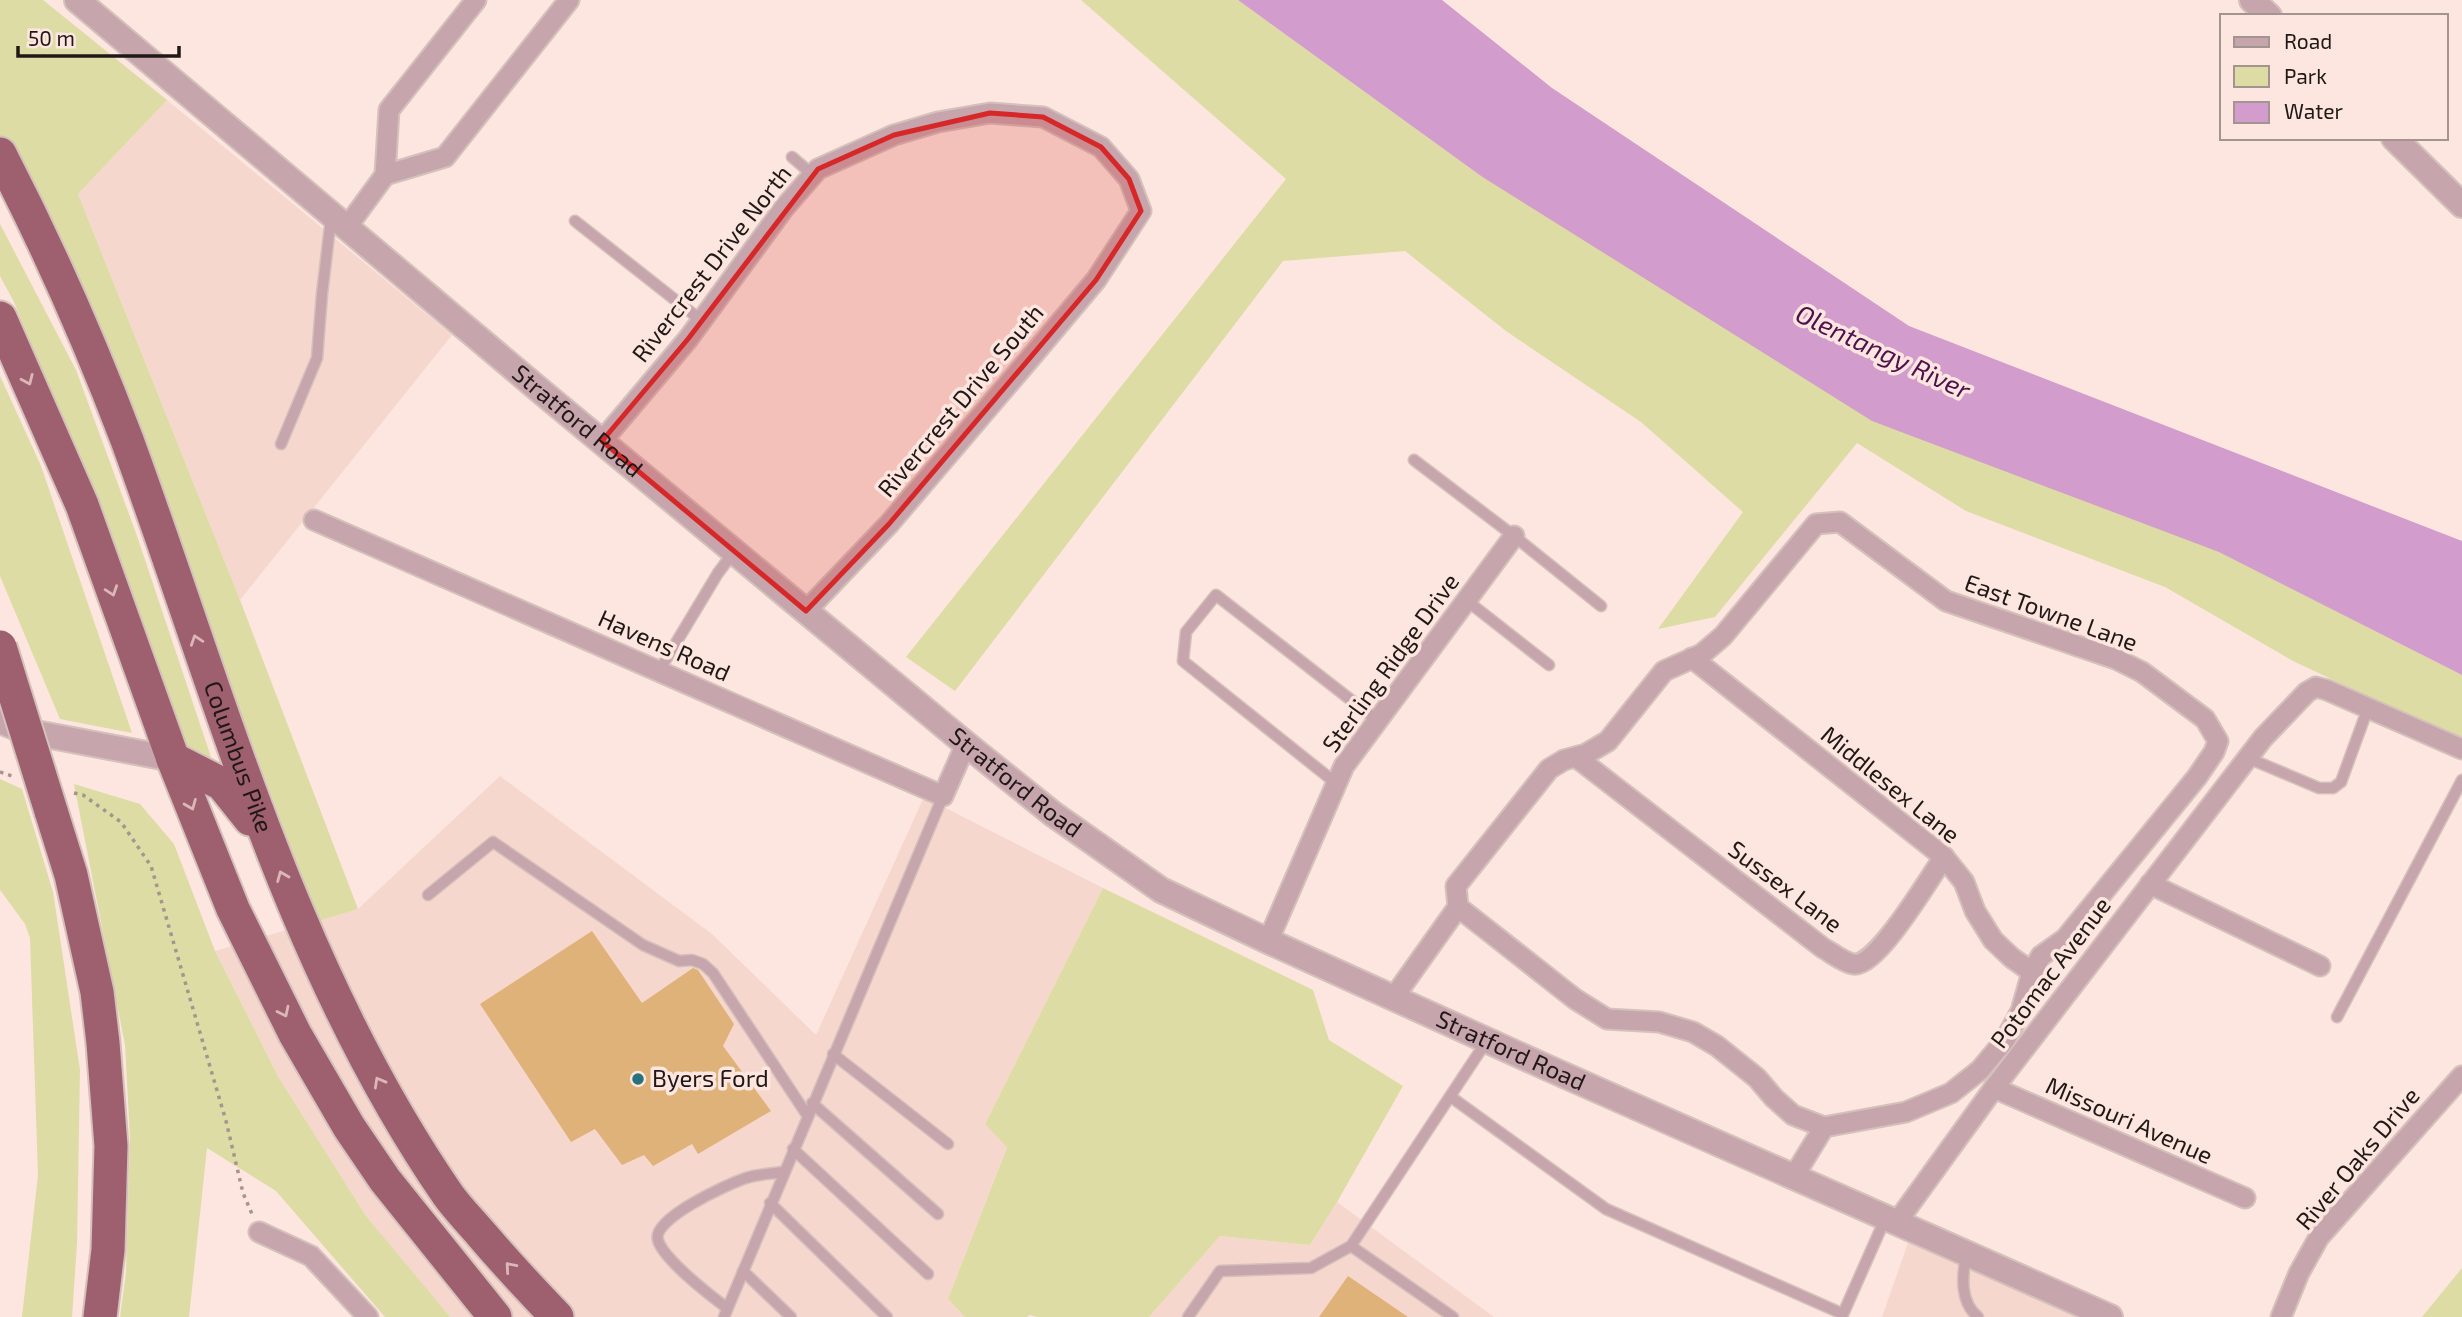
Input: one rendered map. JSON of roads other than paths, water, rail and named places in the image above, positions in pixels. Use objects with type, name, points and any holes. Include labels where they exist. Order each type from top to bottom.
[{"type":"highway","name":"Columbus Pike","points":[[0,154],[55,262],[91,348],[127,441],[269,843],[326,977],[386,1093],[450,1197],[557,1317]]},
{"type":"highway","points":[[0,318],[82,505],[173,759],[233,909],[295,1034],[349,1127],[385,1180],[495,1317]]},
{"type":"highway","points":[[0,646],[61,801],[77,901],[97,992],[111,1146],[108,1250],[100,1317]]},
{"type":"highway","points":[[173,759],[222,784],[269,843]]},
{"type":"street","name":"Stratford Road","points":[[77,0],[168,79],[967,744],[1053,814],[1161,890],[1488,1040],[2110,1317]]},
{"type":"street","points":[[385,175],[389,110],[475,0]]},
{"type":"street","points":[[340,221],[385,175],[445,157],[569,0]]},
{"type":"street","points":[[2252,0],[2267,14]]},
{"type":"street","name":"Rivercrest Drive North","points":[[602,441],[702,321],[784,208],[818,169],[894,135],[938,122],[990,114],[1042,117],[1101,147],[1129,179],[1141,211]]},
{"type":"street","points":[[2396,140],[2462,205]]},
{"type":"street","name":"Rivercrest Drive South","points":[[806,611],[890,524],[1096,280],[1141,211]]},
{"type":"street","name":"Havens Road","points":[[314,520],[943,796]]},
{"type":"street","name":"East Towne Lane","points":[[1692,658],[1702,654],[1723,636],[1815,524],[1840,522],[1946,601],[2116,659],[2142,672],[2205,719],[2218,741],[2214,752],[2065,939],[2040,956],[2032,972]]},
{"type":"street","name":"Sterling Ridge Drive","points":[[1268,941],[1344,766],[1514,536]]},
{"type":"street","points":[[1394,997],[1458,907],[1456,886],[1532,788],[1549,769],[1564,760],[1586,754],[1608,741],[1664,671],[1692,658]]},
{"type":"street","name":"Middlesex Lane","points":[[1692,658],[1944,857],[1964,882],[1975,911],[1993,940],[2032,972]]},
{"type":"street","points":[[2248,758],[2294,703],[2316,687],[2462,749]]},
{"type":"street","points":[[0,721],[25,732],[173,759]]},
{"type":"street","points":[[943,796],[967,744]]},
{"type":"street","name":"Sussex Lane","points":[[1576,757],[1823,948],[1853,964],[1864,962],[1882,946],[1944,857]]},
{"type":"street","name":"Potomac Avenue","points":[[1891,1219],[2248,758]]},
{"type":"street","points":[[2150,884],[2320,966]]},
{"type":"street","points":[[1458,907],[1575,999],[1607,1019],[1659,1022],[1693,1032],[1717,1046],[1757,1078],[1793,1115],[1824,1127],[1906,1112],[1951,1093],[1980,1070],[2005,1040],[2021,1012],[2032,972]]},
{"type":"street","name":"River Oaks Drive","points":[[2281,1317],[2299,1273],[2319,1237],[2462,1076]]},
{"type":"street","name":"Missouri Avenue","points":[[1994,1088],[2245,1198]]},
{"type":"street","points":[[1794,1176],[1824,1127]]},
{"type":"street","points":[[259,1232],[311,1256],[368,1317]]},
{"type":"lane","points":[[792,158],[813,175]]},
{"type":"lane","points":[[281,444],[317,358],[321,294],[340,221]]},
{"type":"lane","points":[[575,221],[702,321]]},
{"type":"lane","points":[[1415,460],[1601,606]]},
{"type":"lane","points":[[659,671],[734,551]]},
{"type":"lane","points":[[1337,784],[1183,661],[1186,632],[1216,595],[1378,721]]},
{"type":"lane","points":[[1466,600],[1549,665]]},
{"type":"lane","points":[[2248,758],[2319,788],[2333,788],[2341,782],[2368,708]]},
{"type":"lane","points":[[2337,1017],[2462,780]]},
{"type":"lane","points":[[783,1172],[746,1178],[668,1218],[658,1231],[657,1239],[660,1245],[725,1312],[943,796]]},
{"type":"lane","points":[[428,895],[493,842],[643,945],[679,961],[692,960],[703,964],[713,973],[807,1115]]},
{"type":"lane","points":[[1188,1317],[1220,1271],[1311,1268],[1351,1246],[1488,1040]]},
{"type":"lane","points":[[833,1054],[948,1144]]},
{"type":"lane","points":[[1451,1097],[1606,1209],[1843,1314],[1891,1219]]},
{"type":"lane","points":[[812,1103],[938,1214]]},
{"type":"lane","points":[[793,1149],[928,1274]]},
{"type":"lane","points":[[770,1203],[887,1317]]},
{"type":"lane","points":[[1351,1246],[1453,1317]]},
{"type":"lane","points":[[1967,1253],[1963,1275],[1965,1294],[1972,1311],[1978,1317]]},
{"type":"lane","points":[[743,1271],[791,1317]]},
{"type":"water","name":"Olentangy River","points":[[1238,0],[1442,0],[1552,88],[1909,326],[2462,541],[2462,675],[2219,552],[1872,421],[1481,176]]},
{"type":"place","name":"Byers Ford","points":[[638,1079]]}]
